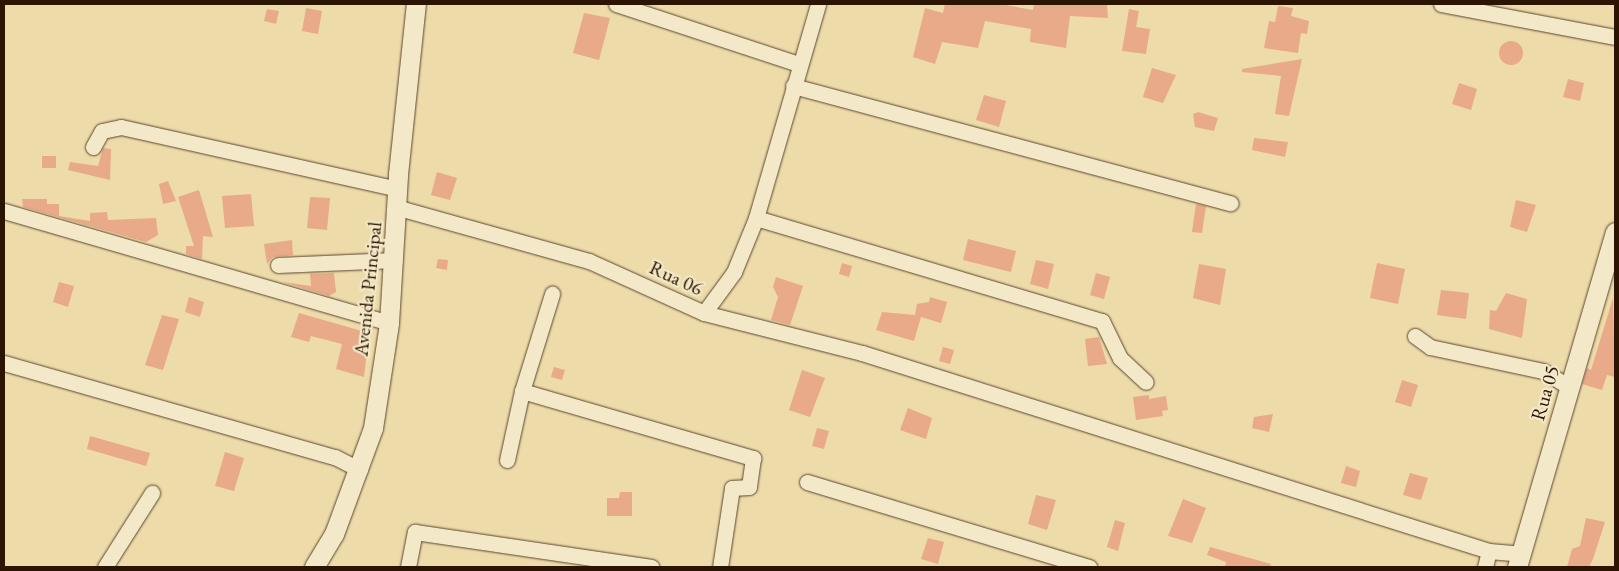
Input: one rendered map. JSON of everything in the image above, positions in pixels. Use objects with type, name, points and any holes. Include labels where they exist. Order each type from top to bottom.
[{"type":"street","name":"Avenida Principal","points":[[314,567],[334,534],[360,470],[373,428],[389,323],[400,208],[398,189],[416,4]]},
{"type":"street","points":[[616,4],[799,64]]},
{"type":"street","name":"Rua 06","points":[[400,208],[589,261],[704,313],[734,272],[756,218],[799,64],[818,4]]},
{"type":"street","points":[[1440,4],[1615,37]]},
{"type":"street","points":[[793,86],[1231,204]]},
{"type":"street","points":[[93,147],[102,131],[121,127],[398,189]]},
{"type":"street","points":[[4,211],[389,323]]},
{"type":"street","points":[[756,218],[1102,321],[1120,358],[1146,382]]},
{"type":"street","name":"Rua 05","points":[[1519,561],[1615,232]]},
{"type":"street","points":[[278,265],[395,260]]},
{"type":"street","points":[[507,460],[522,391],[552,294]]},
{"type":"street","points":[[704,313],[862,353],[1519,561]]},
{"type":"street","points":[[1415,336],[1430,346],[1543,371],[1570,387]]},
{"type":"street","points":[[4,363],[335,457],[360,470]]},
{"type":"street","points":[[522,391],[754,458],[749,487],[732,488],[720,567]]},
{"type":"street","points":[[807,482],[1089,567]]},
{"type":"street","points":[[105,567],[152,493]]},
{"type":"street","points":[[408,567],[415,532],[651,567]]},
{"type":"street","points":[[1485,567],[1489,551]]},
{"type":"building","points":[[945,4],[1000,4],[1033,10],[1034,4],[1107,4],[1108,18],[1070,16],[1066,48],[1030,42],[1031,29],[985,21],[978,48],[942,42],[935,64],[913,57],[925,8],[943,13]]},
{"type":"building","points":[[1278,6],[1293,8],[1291,16],[1309,21],[1307,34],[1301,33],[1298,53],[1264,48],[1269,21],[1275,22]]},
{"type":"building","points":[[306,8],[322,11],[318,34],[302,31]]},
{"type":"building","points":[[267,9],[279,11],[276,24],[264,21]]},
{"type":"building","points":[[1129,9],[1139,11],[1136,27],[1150,29],[1146,54],[1122,51]]},
{"type":"building","points":[[584,13],[610,18],[599,60],[573,53]]},
{"type":"building","points":[[1511,41],[1520,44],[1523,53],[1520,62],[1511,65],[1502,62],[1499,53],[1502,44]]},
{"type":"building","points":[[1302,59],[1289,116],[1275,114],[1281,76],[1242,72],[1242,69]]},
{"type":"building","points":[[1152,68],[1176,75],[1163,103],[1143,97]]},
{"type":"building","points":[[1568,79],[1584,83],[1580,101],[1563,97]]},
{"type":"building","points":[[1459,83],[1477,89],[1471,110],[1452,104]]},
{"type":"building","points":[[984,95],[1006,101],[999,127],[976,120]]},
{"type":"building","points":[[1198,112],[1218,118],[1214,131],[1195,127],[1193,114]]},
{"type":"building","points":[[1254,138],[1288,142],[1285,157],[1252,150]]},
{"type":"building","points":[[103,148],[111,149],[110,180],[68,170],[70,162],[98,166]]},
{"type":"building","points":[[42,156],[56,156],[56,168],[42,168]]},
{"type":"building","points":[[437,172],[457,178],[450,200],[431,195]]},
{"type":"building","points":[[168,181],[176,201],[163,204],[159,184]]},
{"type":"building","points":[[199,190],[213,237],[203,236],[202,259],[186,254],[186,246],[194,246],[178,197]]},
{"type":"building","points":[[251,194],[254,226],[225,228],[222,196]]},
{"type":"building","points":[[310,197],[330,198],[327,230],[307,228]]},
{"type":"building","points":[[22,199],[47,199],[47,204],[59,204],[59,216],[90,221],[90,213],[107,212],[108,220],[156,218],[158,235],[146,242],[23,207]]},
{"type":"building","points":[[1516,200],[1536,205],[1527,232],[1510,227]]},
{"type":"building","points":[[1196,204],[1206,206],[1202,233],[1192,232]]},
{"type":"building","points":[[968,239],[1016,251],[1011,272],[963,260]]},
{"type":"building","points":[[292,240],[293,255],[273,257],[267,264],[264,244]]},
{"type":"building","points":[[438,259],[448,260],[447,270],[436,268]]},
{"type":"building","points":[[1036,260],[1054,264],[1048,289],[1030,284]]},
{"type":"building","points":[[842,263],[852,266],[849,277],[839,274]]},
{"type":"building","points":[[1377,263],[1405,269],[1398,304],[1370,298]]},
{"type":"building","points":[[1199,264],[1226,269],[1220,305],[1193,298]]},
{"type":"building","points":[[334,273],[336,292],[329,296],[283,282],[311,286],[310,274]]},
{"type":"building","points":[[1096,273],[1110,277],[1104,299],[1090,295]]},
{"type":"building","points":[[776,277],[803,286],[790,325],[771,320],[778,297],[773,287]]},
{"type":"building","points":[[59,282],[74,286],[68,307],[53,302]]},
{"type":"building","points":[[1441,290],[1469,293],[1466,319],[1437,315]]},
{"type":"building","points":[[1506,293],[1527,299],[1522,338],[1489,329],[1490,310],[1496,311]]},
{"type":"building","points":[[189,297],[204,302],[200,317],[185,312]]},
{"type":"building","points":[[930,297],[947,302],[941,323],[921,317],[914,341],[876,330],[882,312],[915,315],[917,304],[929,302]]},
{"type":"building","points":[[1613,298],[1615,377],[1607,375],[1602,390],[1582,384],[1587,368],[1591,370]]},
{"type":"building","points":[[299,313],[369,333],[364,377],[336,369],[342,344],[311,336],[309,342],[291,337]]},
{"type":"building","points":[[162,315],[179,319],[163,370],[145,365]]},
{"type":"building","points":[[1099,337],[1107,364],[1088,366],[1085,339]]},
{"type":"building","points":[[943,347],[954,350],[950,364],[939,361]]},
{"type":"building","points":[[554,367],[565,370],[562,380],[551,377]]},
{"type":"building","points":[[802,370],[825,378],[810,417],[789,410]]},
{"type":"building","points":[[1402,380],[1418,385],[1411,407],[1395,402]]},
{"type":"building","points":[[1149,395],[1149,399],[1166,396],[1168,410],[1162,411],[1163,416],[1136,420],[1133,397]]},
{"type":"building","points":[[908,408],[932,418],[926,439],[900,430]]},
{"type":"building","points":[[1273,414],[1269,432],[1252,428],[1254,417]]},
{"type":"building","points":[[817,428],[829,431],[824,449],[812,446]]},
{"type":"building","points":[[90,436],[150,453],[146,466],[87,449]]},
{"type":"building","points":[[225,452],[244,458],[234,491],[215,486]]},
{"type":"building","points":[[1346,466],[1360,471],[1356,487],[1341,483]]},
{"type":"building","points":[[1410,473],[1428,478],[1421,500],[1403,495]]},
{"type":"building","points":[[620,492],[632,492],[632,516],[607,516],[607,498],[619,498]]},
{"type":"building","points":[[1036,495],[1056,500],[1047,530],[1028,524]]},
{"type":"building","points":[[1183,499],[1206,508],[1192,543],[1168,536]]},
{"type":"building","points":[[1586,518],[1605,522],[1593,559],[1589,567],[1567,567],[1572,549],[1580,546]]},
{"type":"building","points":[[1115,520],[1125,523],[1118,551],[1107,547]]},
{"type":"building","points":[[928,538],[944,542],[938,564],[921,559]]},
{"type":"building","points":[[1210,547],[1271,564],[1270,567],[1225,567],[1226,562],[1207,555]]}]
